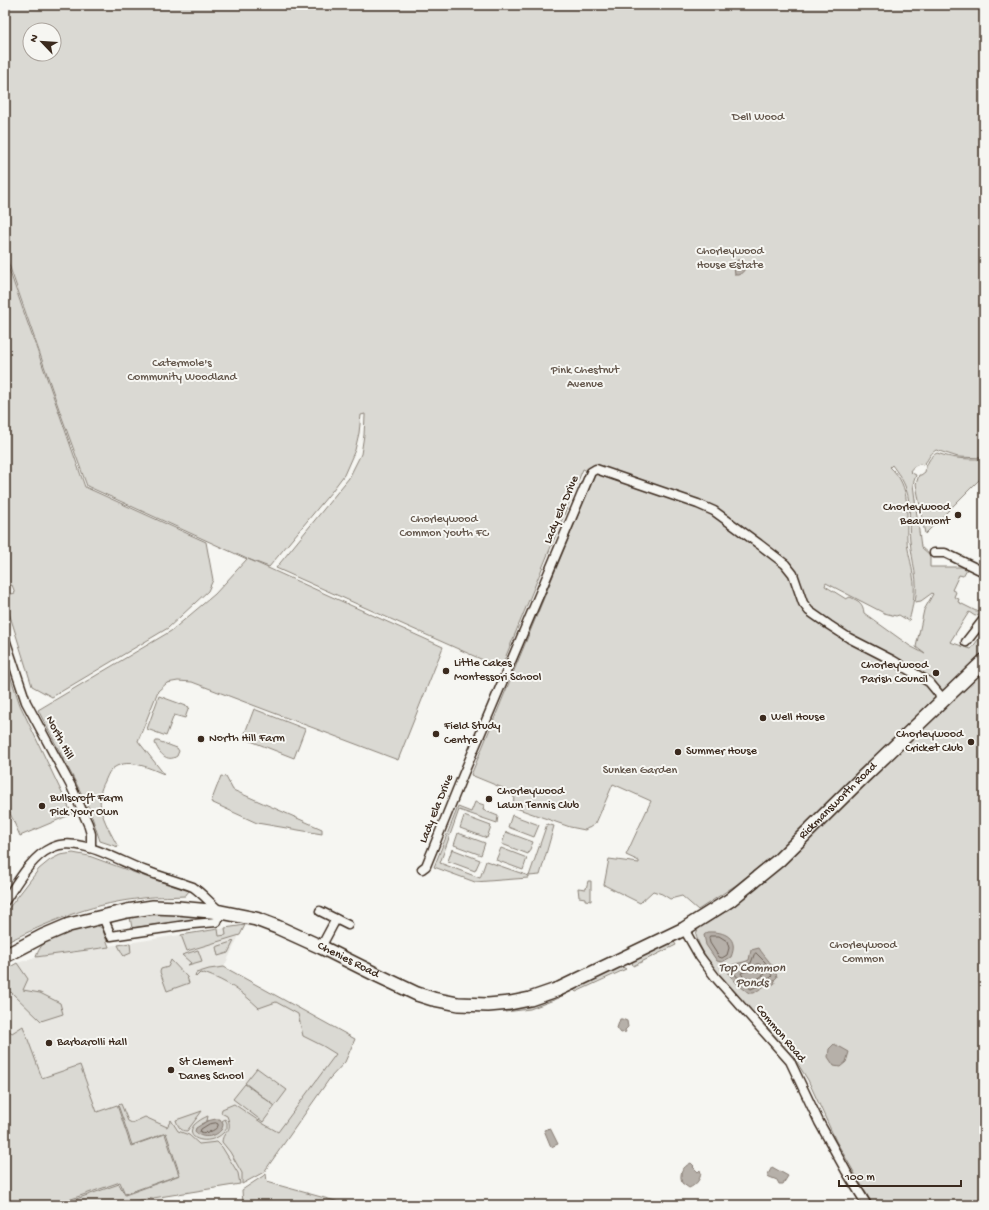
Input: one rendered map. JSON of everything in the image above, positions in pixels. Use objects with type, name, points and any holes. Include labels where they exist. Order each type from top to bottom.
[{"type":"main road","name":"Rickmansworth Road","points":[[684,929],[730,900],[779,860],[984,661]]},
{"type":"main road","name":"Chenies Road","points":[[5,956],[43,936],[63,928],[128,911],[153,907],[221,912],[256,919],[277,927],[417,994],[458,1004],[488,1005],[530,999],[559,989],[684,929]]},
{"type":"street","name":"Lady Ela Drive","points":[[422,869],[426,866],[591,472],[596,469],[698,504],[718,514],[785,564],[793,574],[803,603],[809,610],[829,626],[849,638],[905,667],[929,682],[939,694],[941,702]]},
{"type":"street","points":[[934,553],[945,553],[984,572]]},
{"type":"street","points":[[966,642],[984,619]]},
{"type":"street","name":"North Hill","points":[[5,639],[26,702],[68,781],[88,824],[91,834],[91,848]]},
{"type":"street","points":[[5,901],[37,858],[51,848],[64,844],[73,844],[91,848],[146,871],[193,887],[221,912],[217,922],[111,936],[103,917]]},
{"type":"street","points":[[320,911],[348,925]]},
{"type":"street","points":[[321,947],[336,919]]},
{"type":"street","name":"Common Road","points":[[684,929],[700,957],[716,978],[790,1061],[819,1122],[867,1205]]},
{"type":"shaded area","name":"St Clement Danes School","points":[[244,925],[224,967],[355,1039],[345,1062],[330,1078],[264,1172],[242,1184],[110,1205],[5,1205],[5,970],[17,963],[38,957]]},
{"type":"green space","name":"Chorleywood House Estate","points":[[5,5],[984,5],[984,458],[958,457],[936,450],[923,465],[920,464],[912,468],[910,471],[916,475],[913,484],[921,547],[930,555],[930,567],[962,567],[967,569],[963,576],[959,575],[952,590],[956,592],[954,597],[959,599],[958,602],[976,611],[983,610],[983,614],[975,616],[969,612],[950,642],[971,649],[984,632],[984,653],[924,708],[775,854],[736,885],[698,910],[682,896],[670,899],[653,891],[640,903],[604,885],[609,859],[639,863],[639,861],[626,855],[651,801],[613,784],[596,823],[585,830],[570,827],[513,807],[514,796],[510,791],[471,775],[595,474],[583,469],[501,668],[276,568],[349,478],[361,454],[365,414],[361,415],[355,450],[344,475],[332,491],[269,567],[248,559],[443,647],[398,760],[192,682],[178,681],[167,683],[158,691],[138,741],[164,774],[138,764],[124,764],[111,770],[101,791],[100,804],[106,823],[118,847],[100,841],[89,808],[38,710],[171,631],[215,594],[247,559],[87,486],[5,253]],"holes":[[[892,465],[904,483],[908,495],[910,541],[916,579],[915,602],[921,601],[932,593],[933,594],[924,610],[916,647],[925,654],[910,646],[864,613],[863,607],[858,601],[850,597],[846,599],[825,586],[826,583],[884,613],[896,616],[899,615],[909,621],[913,604],[914,587],[907,544],[907,510],[905,492],[902,483],[890,467]]]},
{"type":"green space","points":[[5,258],[85,487],[206,542],[213,580],[208,591],[168,628],[52,697],[32,686],[5,600],[7,595],[15,593],[12,585],[5,587]]},
{"type":"green space","points":[[937,453],[959,458],[982,459],[984,460],[984,475],[925,534],[916,484],[919,475],[925,472],[926,466],[932,456]]},
{"type":"green space","points":[[5,661],[20,705],[72,814],[20,836],[5,802]]},
{"type":"green space","name":"Chorleywood Common","points":[[984,666],[984,1205],[873,1205],[836,1141],[808,1080],[796,1061],[761,1020],[738,998],[738,996],[720,976],[707,958],[696,934],[698,929],[702,926],[733,907],[736,902]]},
{"type":"green space","points":[[159,696],[189,707],[185,718],[174,715],[166,736],[147,729]]},
{"type":"green space","points":[[254,709],[305,729],[294,758],[243,738]]},
{"type":"green space","points":[[156,741],[177,748],[179,751],[177,756],[167,758],[164,756],[157,747],[155,743]]},
{"type":"green space","points":[[221,776],[226,777],[233,790],[322,829],[322,834],[257,823],[211,802]]},
{"type":"green space","points":[[475,802],[484,805],[483,810],[498,816],[497,823],[459,810],[440,863],[480,878],[486,861],[529,876],[528,878],[475,882],[434,867],[458,807],[471,812]]},
{"type":"green space","points":[[512,815],[539,825],[534,837],[508,827]]},
{"type":"green space","points":[[464,816],[491,826],[487,838],[460,828]]},
{"type":"green space","points":[[547,824],[554,826],[540,875],[529,876]]},
{"type":"green space","points":[[506,832],[533,842],[528,854],[502,844]]},
{"type":"green space","points":[[458,833],[485,843],[481,855],[454,845]]},
{"type":"green space","points":[[501,848],[527,858],[523,870],[496,860]]},
{"type":"green space","points":[[452,849],[480,860],[475,871],[448,861]]},
{"type":"green space","points":[[73,853],[89,856],[189,891],[185,896],[142,898],[101,905],[53,921],[5,943],[5,913],[39,869],[50,860],[60,855]]},
{"type":"green space","points":[[588,881],[591,881],[591,901],[579,897],[578,888],[586,889]]},
{"type":"green space","points":[[160,914],[202,915],[203,917],[199,919],[132,928],[130,917]]},
{"type":"green space","points":[[96,925],[102,928],[109,947],[36,957],[41,946],[51,938]]},
{"type":"green space","points":[[245,925],[240,935],[187,951],[181,935],[218,929],[219,936],[226,935],[225,928]]},
{"type":"green space","points":[[673,940],[676,945],[633,966],[633,960]]},
{"type":"green space","points":[[234,941],[228,953],[218,956],[216,947]]},
{"type":"green space","points":[[130,943],[131,953],[124,956],[118,945]]},
{"type":"green space","points":[[198,950],[202,961],[188,965],[191,963],[182,955]]},
{"type":"green space","points":[[171,960],[187,977],[189,983],[167,991],[160,972],[161,969],[168,967]]},
{"type":"green space","points":[[17,963],[28,979],[23,990],[40,993],[60,1003],[63,1014],[41,1021],[11,992],[5,994],[5,970]]},
{"type":"green space","points":[[621,966],[626,969],[576,992],[574,990],[574,989]]},
{"type":"green space","points":[[224,967],[355,1039],[345,1062],[330,1078],[264,1172],[242,1184],[242,1173],[230,1152],[222,1142],[224,1135],[229,1129],[229,1122],[227,1116],[221,1113],[222,1109],[234,1104],[278,1132],[336,1054],[303,1036],[298,1014],[276,1002],[259,1008],[240,992],[220,980],[204,973],[200,973],[196,977],[195,976],[196,973]]},
{"type":"green space","points":[[559,995],[559,998],[530,1009],[505,1012],[508,1008]]},
{"type":"green space","points":[[23,1026],[42,1078],[80,1065],[97,1112],[117,1105],[131,1146],[165,1134],[179,1175],[125,1194],[120,1182],[54,1205],[5,1205],[5,1027],[12,1033]]},
{"type":"green space","points":[[257,1068],[287,1090],[275,1106],[245,1083]]},
{"type":"green space","points":[[245,1084],[275,1106],[263,1122],[233,1099]]},
{"type":"green space","points":[[121,1104],[128,1121],[132,1123],[145,1117],[167,1127],[171,1120],[178,1131],[189,1135],[199,1144],[217,1142],[222,1147],[238,1173],[240,1184],[110,1205],[59,1205],[119,1184],[125,1195],[180,1175],[166,1133],[132,1145],[118,1105]]},
{"type":"green space","points":[[202,1111],[187,1131],[180,1128],[176,1120]]},
{"type":"green space","points":[[208,1116],[207,1121],[201,1124],[223,1122],[222,1121],[225,1119],[227,1128],[222,1134],[215,1138],[202,1140],[196,1138],[192,1135],[191,1131],[194,1125]]},
{"type":"green space","points":[[266,1174],[267,1182],[350,1205],[243,1205],[242,1190]]},
{"type":"water","points":[[737,260],[740,260],[744,264],[745,268],[741,274],[735,275],[734,268]]},
{"type":"water","name":"Top Common Ponds","points":[[708,932],[725,934],[732,940],[733,950],[731,957],[722,962],[717,961],[706,945],[704,935]]},
{"type":"water","name":"Top Common Ponds","points":[[759,948],[772,965],[777,977],[774,980],[775,983],[772,985],[769,983],[754,993],[749,993],[733,979],[728,973],[727,969],[732,965],[749,960],[751,950]]},
{"type":"water","points":[[620,1019],[627,1021],[628,1027],[625,1030],[626,1032],[621,1033],[617,1028]]},
{"type":"water","points":[[834,1044],[849,1052],[846,1062],[840,1067],[834,1066],[828,1057],[829,1049]]},
{"type":"water","points":[[220,1119],[223,1124],[218,1133],[211,1136],[197,1134],[195,1131],[196,1128],[207,1121]]},
{"type":"water","points":[[550,1128],[558,1144],[551,1147],[544,1130]]},
{"type":"water","points":[[691,1163],[698,1172],[700,1170],[701,1173],[697,1182],[689,1188],[682,1183],[681,1177],[683,1169]]},
{"type":"water","points":[[772,1167],[788,1176],[783,1184],[779,1184],[777,1180],[767,1176]]},
{"type":"place","name":"Chorleywood Beaumont","points":[[958,515]]},
{"type":"place","name":"Little Cakes Montessori School","points":[[446,671]]},
{"type":"place","name":"Chorleywood Parish Council","points":[[936,673]]},
{"type":"place","name":"Well House","points":[[763,718]]},
{"type":"place","name":"Field Study Centre","points":[[436,734]]},
{"type":"place","name":"North Hill Farm","points":[[201,739]]},
{"type":"place","name":"Chorleywood Cricket Club","points":[[971,742]]},
{"type":"place","name":"Summer House","points":[[678,752]]},
{"type":"place","name":"Chorleywood Lawn Tennis Club","points":[[489,799]]},
{"type":"place","name":"Bullscroft Farm Pick Your Own","points":[[42,806]]},
{"type":"place","name":"Barbarolli Hall","points":[[49,1043]]},
{"type":"place","name":"St Clement Danes School","points":[[171,1070]]},
{"type":"park label","name":"Dell Wood","points":[[758,118]]},
{"type":"park label","name":"Catermole's Community Woodland","points":[[182,371]]},
{"type":"park label","name":"Pink Chestnut Avenue","points":[[585,378]]},
{"type":"park label","name":"Chorleywood Common Youth FC","points":[[444,527]]},
{"type":"park label","name":"Sunken Garden","points":[[640,771]]}]
